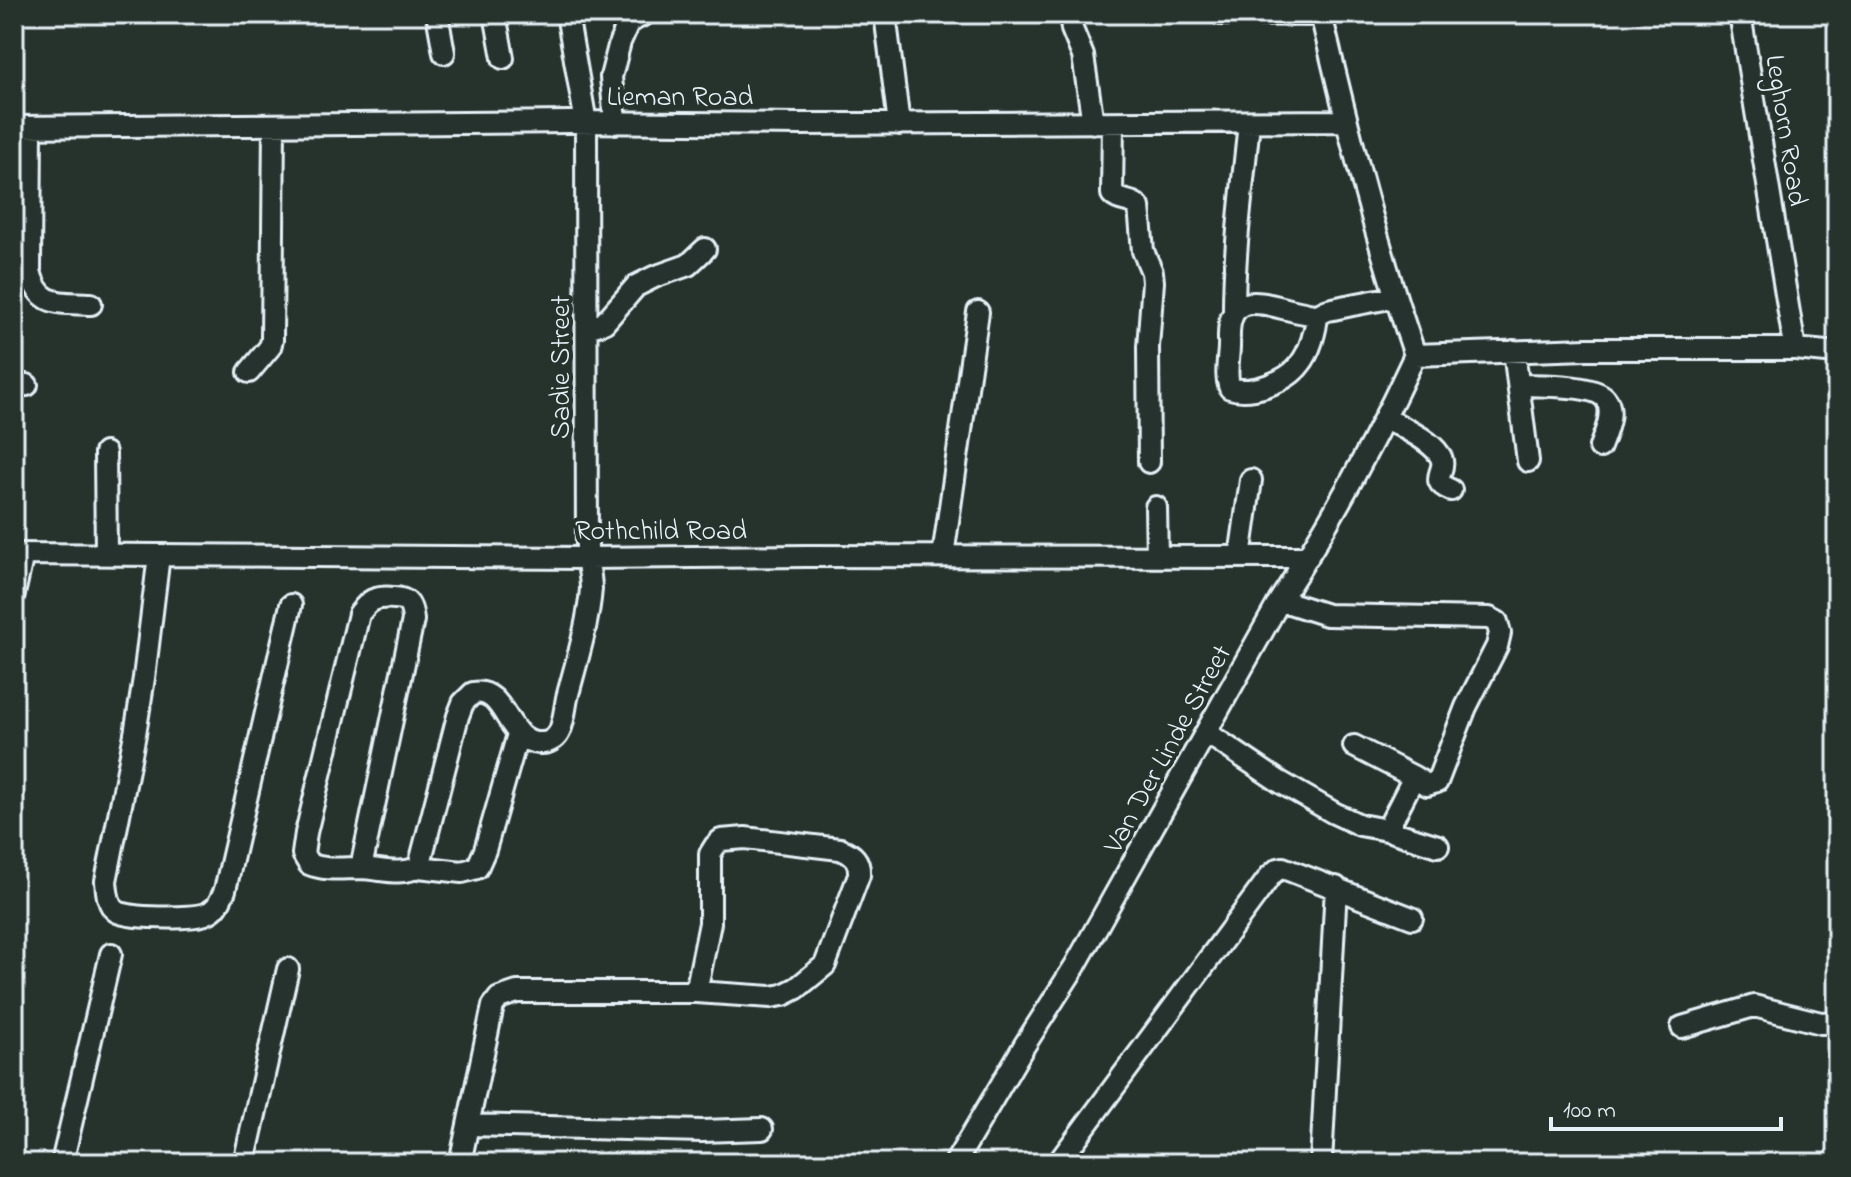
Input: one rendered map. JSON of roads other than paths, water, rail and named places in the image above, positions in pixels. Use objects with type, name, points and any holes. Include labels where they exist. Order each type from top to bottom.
[{"type":"street","points":[[437,14],[444,53]]},
{"type":"street","points":[[495,14],[503,58]]},
{"type":"street","name":"Sadie Street","points":[[518,734],[541,744],[550,742],[558,735],[591,589],[587,558],[586,123],[567,14]]},
{"type":"street","points":[[615,123],[611,77],[620,42],[629,22],[645,14]]},
{"type":"street","points":[[885,14],[899,124]]},
{"type":"street","points":[[1070,14],[1072,29],[1103,123],[1112,194],[1139,207],[1143,251],[1152,272],[1148,347],[1149,462]]},
{"type":"street","points":[[1221,14],[1321,14],[1346,121],[1395,297],[1415,355],[1587,349],[1795,349],[1837,353]]},
{"type":"street","name":"Leghorn Road","points":[[1740,14],[1795,349]]},
{"type":"street","name":"Lieman Road","points":[[22,127],[1346,121]]},
{"type":"street","points":[[1249,122],[1238,224],[1234,311],[1228,324],[1226,375],[1230,388],[1240,391],[1261,389],[1300,366],[1317,315]]},
{"type":"street","points":[[249,372],[270,347],[272,340],[274,125]]},
{"type":"street","points":[[22,127],[33,281],[45,298],[91,304]]},
{"type":"street","points":[[587,328],[604,323],[636,286],[688,265],[705,249]]},
{"type":"street","points":[[1234,311],[1243,304],[1256,302],[1317,315],[1332,309],[1395,297]]},
{"type":"street","points":[[943,556],[978,312]]},
{"type":"street","points":[[1514,351],[1528,461]]},
{"type":"street","name":"Van Der Linde Street","points":[[955,1163],[1075,966],[1280,600],[1308,557],[1386,418],[1415,355]]},
{"type":"street","points":[[1519,385],[1571,387],[1595,392],[1605,398],[1610,418],[1600,447]]},
{"type":"street","points":[[1386,418],[1440,454],[1443,462],[1439,483],[1451,490]]},
{"type":"street","points":[[105,453],[106,554]]},
{"type":"street","points":[[1240,557],[1251,480]]},
{"type":"street","points":[[1156,507],[1157,557]]},
{"type":"street","points":[[14,594],[18,554]]},
{"type":"street","name":"Rothchild Road","points":[[18,554],[587,558],[1308,557]]},
{"type":"street","points":[[159,555],[135,734],[106,881],[109,900],[120,914],[192,918],[216,908],[225,890],[291,605]]},
{"type":"street","points":[[361,868],[413,620],[413,609],[403,598],[375,599],[365,605],[359,614],[303,854],[309,864],[339,870],[361,868],[397,873],[419,867],[462,872],[477,868],[518,734],[494,697],[483,692],[478,691],[468,697],[458,716],[419,867]]},
{"type":"street","points":[[1280,600],[1327,615],[1489,618],[1497,622],[1500,633],[1497,646],[1466,707],[1437,782],[1427,785],[1354,746]]},
{"type":"street","points":[[1207,733],[1280,782],[1334,813],[1360,825],[1438,846]]},
{"type":"street","points":[[1387,830],[1414,777]]},
{"type":"street","points":[[460,1163],[493,1006],[499,998],[517,992],[783,995],[797,988],[825,965],[859,875],[857,861],[852,854],[840,849],[745,838],[721,840],[710,854],[710,923],[696,992]]},
{"type":"street","points":[[1058,1163],[1278,869],[1283,868],[1336,887],[1412,918]]},
{"type":"street","points":[[1321,1163],[1336,887]]},
{"type":"street","points":[[62,1163],[111,954]]},
{"type":"street","points":[[244,1163],[288,969]]},
{"type":"street","points":[[1682,1027],[1754,1006],[1821,1023],[1837,1022]]},
{"type":"street","points":[[468,1125],[702,1131],[762,1129]]}]
